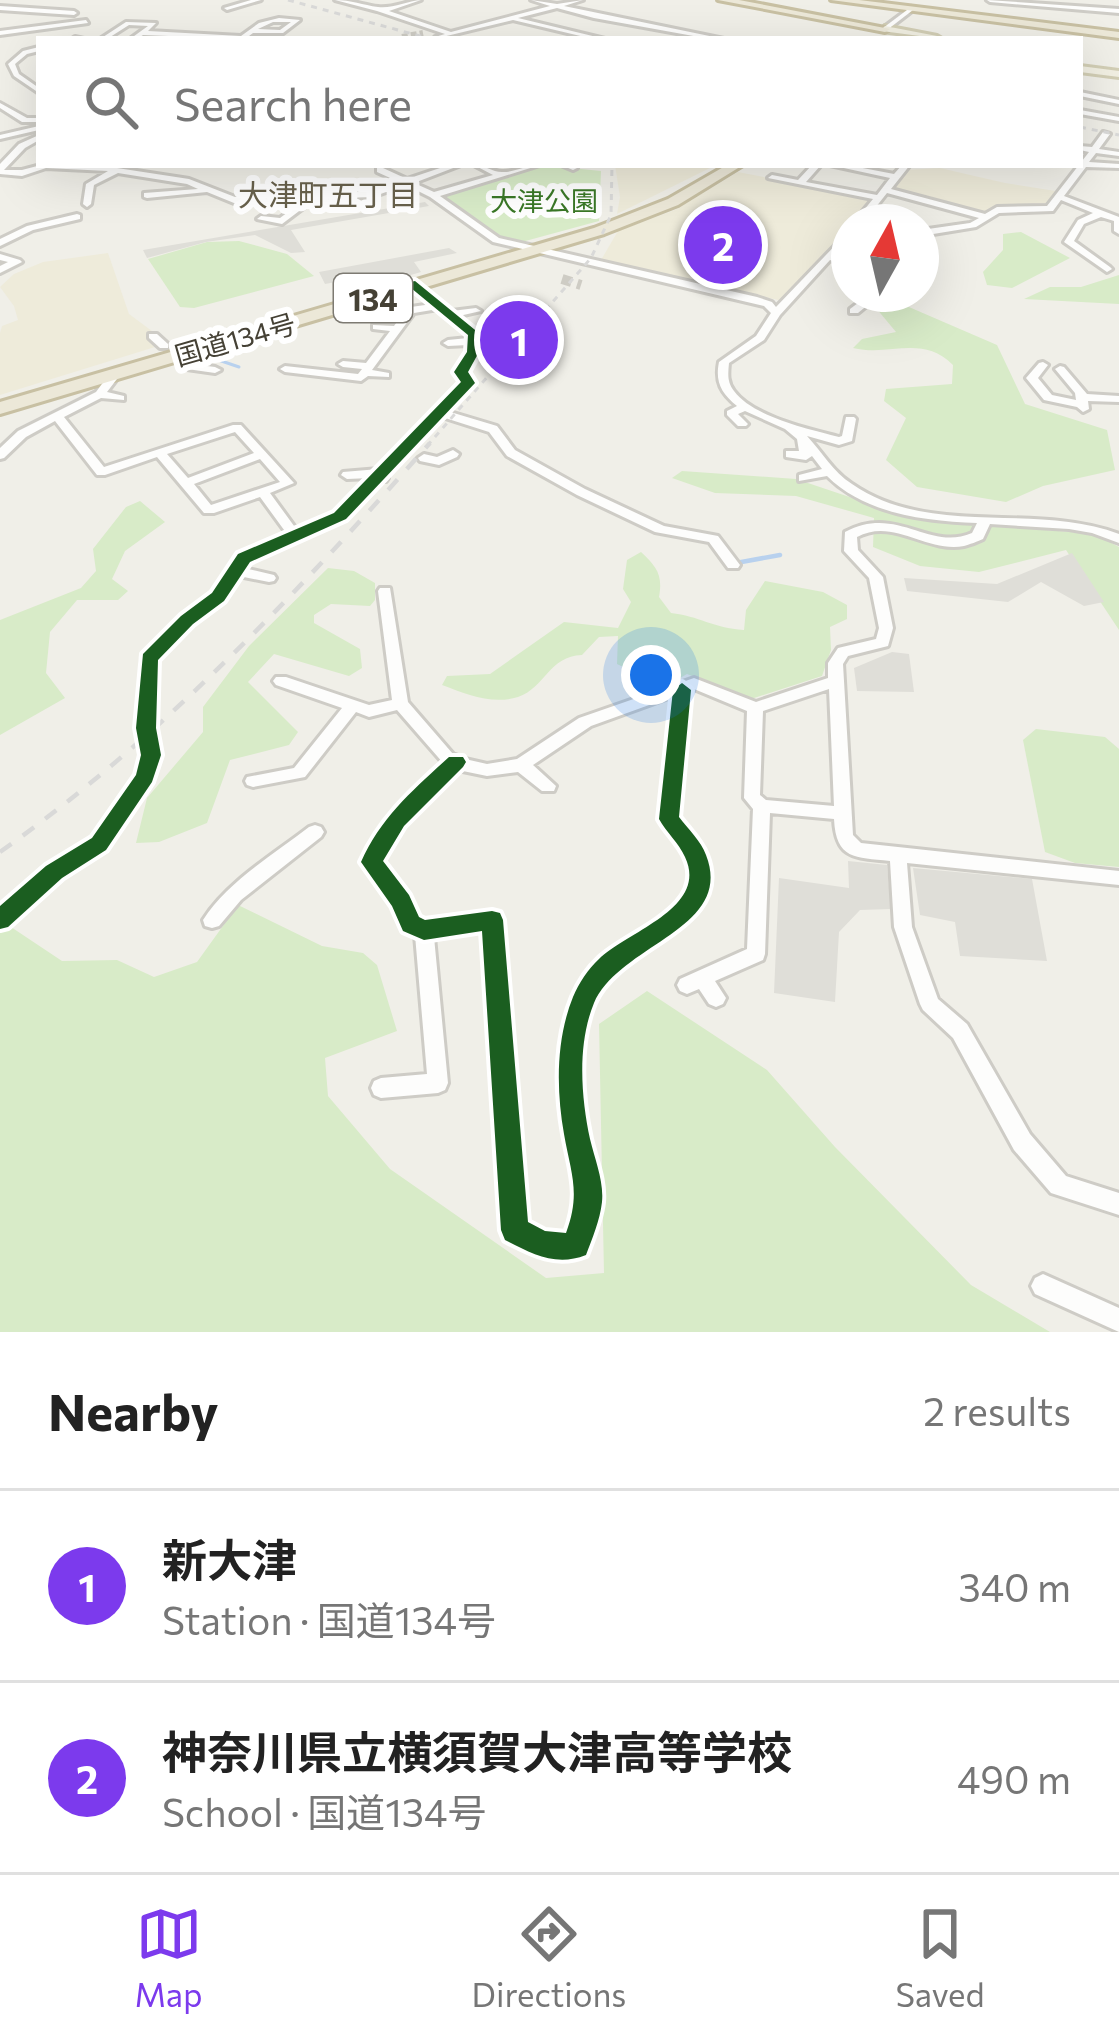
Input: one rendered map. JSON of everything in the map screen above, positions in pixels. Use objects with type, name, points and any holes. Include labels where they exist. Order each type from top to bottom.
[{"type":"highway","points":[[723,0],[887,31]]},
{"type":"highway","points":[[735,0],[887,31]]},
{"type":"highway","points":[[836,0],[1119,34]]},
{"type":"highway","points":[[850,0],[910,11]]},
{"type":"highway","name":"国道134号","points":[[0,405],[533,248],[641,211],[720,168]]},
{"type":"highway","name":"国道134号","points":[[0,405],[646,214],[730,168]]},
{"type":"main road","points":[[887,31],[918,36]]},
{"type":"main road","points":[[1083,69],[1119,74]]},
{"type":"street","points":[[227,8],[256,0],[273,5]]},
{"type":"street","points":[[338,0],[384,10],[438,34]]},
{"type":"street","points":[[384,10],[418,0]]},
{"type":"street","points":[[534,0],[690,36]]},
{"type":"street","points":[[423,33],[451,34],[580,0]]},
{"type":"street","points":[[671,0],[698,4]]},
{"type":"street","points":[[990,0],[1119,11]]},
{"type":"street","points":[[0,8],[74,13]]},
{"type":"street","points":[[887,31],[910,11]]},
{"type":"street","points":[[245,36],[270,18],[297,20],[286,28]]},
{"type":"street","points":[[514,20],[588,36]]},
{"type":"street","points":[[0,33],[86,22]]},
{"type":"street","points":[[108,36],[128,23],[154,24],[138,36]]},
{"type":"street","points":[[462,23],[479,28]]},
{"type":"street","points":[[252,31],[297,29]]},
{"type":"street","points":[[142,33],[192,36]]},
{"type":"street","points":[[36,50],[11,64],[36,88]]},
{"type":"street","points":[[1083,94],[1119,102]]},
{"type":"street","points":[[0,105],[36,126]]},
{"type":"street","points":[[1083,112],[1119,118],[1083,163]]},
{"type":"street","points":[[0,136],[36,128]]},
{"type":"street","points":[[0,171],[36,130]]},
{"type":"street","points":[[1083,148],[1119,154]]},
{"type":"street","points":[[1083,164],[1119,166]]},
{"type":"street","points":[[0,171],[46,168]]},
{"type":"street","points":[[86,168],[189,182],[234,202],[288,194],[311,198],[372,194],[448,168]]},
{"type":"street","points":[[340,194],[384,168],[433,195],[488,236],[753,299],[776,313]]},
{"type":"street","points":[[485,168],[501,175]]},
{"type":"street","points":[[433,195],[526,168]]},
{"type":"street","points":[[781,168],[772,178],[883,194],[987,217]]},
{"type":"street","points":[[800,183],[815,168]]},
{"type":"street","points":[[836,190],[855,168]]},
{"type":"street","points":[[860,168],[896,177]]},
{"type":"street","points":[[875,204],[904,168]]},
{"type":"street","points":[[939,232],[997,210],[1045,210],[1079,168]]},
{"type":"street","points":[[87,205],[90,184],[117,170]]},
{"type":"street","points":[[147,195],[212,191]]},
{"type":"street","points":[[1060,197],[1119,219],[1119,231]]},
{"type":"street","points":[[261,219],[282,221],[311,198]]},
{"type":"street","points":[[1099,212],[1081,222],[1069,242],[1107,269]]},
{"type":"street","points":[[4,238],[76,219]]},
{"type":"street","points":[[0,257],[17,262],[0,270]]},
{"type":"street","points":[[829,257],[776,313],[760,338],[721,368],[723,383],[746,406],[795,430],[839,441],[848,438],[850,419]]},
{"type":"street","points":[[0,920],[54,872],[99,844],[145,777],[151,755],[146,665],[187,620],[223,590],[244,558],[340,516],[382,478],[468,383],[461,373],[474,340],[465,322],[415,285]]},
{"type":"street","points":[[361,302],[411,310],[474,307]]},
{"type":"street","points":[[363,376],[411,310]]},
{"type":"street","points":[[376,327],[396,329]]},
{"type":"street","points":[[153,336],[164,346]]},
{"type":"street","points":[[448,343],[474,340]]},
{"type":"street","points":[[359,346],[383,348]]},
{"type":"street","points":[[343,364],[363,376]]},
{"type":"street","points":[[1043,365],[1032,378],[1043,394],[1082,404],[1119,399]]},
{"type":"street","points":[[191,367],[215,370]]},
{"type":"street","points":[[285,369],[385,375]]},
{"type":"street","points":[[1060,369],[1082,404]]},
{"type":"street","points":[[0,455],[22,434],[100,394],[114,375]]},
{"type":"street","points":[[100,394],[120,398]]},
{"type":"street","points":[[742,424],[731,412],[746,406]]},
{"type":"street","points":[[406,439],[441,412]]},
{"type":"street","points":[[441,412],[493,428],[511,453],[603,507],[660,529],[713,539],[733,565]]},
{"type":"street","points":[[58,417],[101,472],[159,452],[237,427],[288,483],[209,510],[159,452]]},
{"type":"street","points":[[795,430],[830,471],[862,496],[898,509],[984,522],[1068,525],[1119,539]]},
{"type":"street","points":[[790,454],[806,456],[800,443],[805,442]]},
{"type":"street","points":[[186,483],[262,454]]},
{"type":"street","points":[[424,458],[439,461],[453,454]]},
{"type":"street","points":[[508,474],[529,464]]},
{"type":"street","points":[[803,478],[830,471]]},
{"type":"street","points":[[347,475],[377,472],[382,478]]},
{"type":"street","points":[[263,492],[295,536]]},
{"type":"street","points":[[984,522],[978,536],[963,543],[880,525],[853,532],[851,551],[876,577],[886,628],[883,642],[843,652],[835,663],[844,838],[856,850],[1119,878]]},
{"type":"street","points":[[236,571],[269,578]]},
{"type":"street","points":[[197,604],[223,590]]},
{"type":"street","points":[[386,591],[400,704],[447,758],[487,770],[521,765],[585,722],[694,683],[755,707],[834,682]]},
{"type":"street","points":[[281,681],[369,711],[400,704]]},
{"type":"street","points":[[456,762],[397,819],[372,862],[401,901],[411,924],[424,930],[492,920],[514,1230],[554,1248],[576,1245],[590,1200],[575,1124],[578,1010],[594,976],[689,911],[704,879],[701,858],[669,819],[682,690]]},
{"type":"street","points":[[253,782],[299,773],[352,706]]},
{"type":"street","points":[[755,707],[752,797],[762,806],[843,813]]},
{"type":"street","points":[[521,765],[548,786]]},
{"type":"street","points":[[716,998],[695,981],[756,954],[762,806]]},
{"type":"street","points":[[212,920],[315,832]]},
{"type":"street","points":[[898,853],[903,927],[930,1004],[960,1031],[1022,1142],[1059,1185],[1119,1204]]},
{"type":"street","points":[[381,1088],[438,1083],[424,930]]},
{"type":"street","points":[[1043,1286],[1119,1320]]},
{"type":"shaded area","points":[[615,168],[710,168],[617,214]]},
{"type":"shaded area","points":[[940,168],[1062,192],[1053,204],[1005,208],[987,215],[886,190],[906,170]]},
{"type":"shaded area","points":[[738,172],[875,199],[871,204],[831,204],[831,251],[787,302],[601,260],[618,231],[675,210]]},
{"type":"shaded area","points":[[425,202],[429,206],[291,230],[305,252],[291,253],[255,235],[147,258],[143,250]]},
{"type":"shaded area","points":[[449,248],[457,253],[414,262],[421,272],[387,282],[379,274],[325,284],[319,272]]},
{"type":"shaded area","points":[[108,253],[129,314],[168,343],[0,395],[0,333],[2,326],[18,320],[0,287],[14,274],[43,262]]},
{"type":"shaded area","points":[[1072,553],[1104,602],[1084,606],[1041,582],[1008,602],[907,591],[904,578],[997,584]]},
{"type":"shaded area","points":[[892,652],[909,654],[914,692],[857,691],[854,668]]},
{"type":"shaded area","points":[[848,861],[887,865],[891,909],[860,910],[839,932],[835,1002],[774,993],[779,878],[849,888]]},
{"type":"shaded area","points":[[913,868],[1032,879],[1047,961],[960,956],[955,922],[920,915]]},
{"type":"green space","name":"大津公園","points":[[530,168],[601,171],[599,221],[518,243],[499,238],[435,194]]},
{"type":"green space","points":[[1021,232],[1070,258],[1012,288],[987,285],[983,272],[1003,250],[1003,234]]},
{"type":"green space","points":[[239,241],[287,254],[314,276],[194,308],[180,307],[148,259],[207,242]]},
{"type":"green space","points":[[1119,275],[1119,304],[1024,299],[1050,287],[1081,287]]},
{"type":"green space","points":[[879,312],[920,312],[997,345],[1025,404],[1107,430],[1115,470],[1043,486],[1006,502],[917,487],[886,460],[906,418],[884,401],[886,389],[952,384],[953,365],[917,348],[853,348],[862,339],[896,332]]},
{"type":"green space","points":[[682,471],[796,479],[915,519],[1095,534],[1119,547],[1119,630],[1066,550],[979,572],[920,566],[873,547],[874,518],[796,496],[715,493],[672,478]]},
{"type":"green space","points":[[140,501],[165,522],[125,551],[112,579],[128,591],[118,600],[77,600],[50,632],[46,673],[65,698],[0,735],[0,620],[81,588],[96,571],[93,549],[126,507]]},
{"type":"green space","points":[[641,552],[658,572],[659,597],[671,613],[723,627],[744,630],[746,610],[765,581],[823,592],[847,605],[847,619],[830,627],[831,650],[822,676],[751,699],[687,674],[664,687],[617,664],[618,636],[599,637],[582,655],[554,666],[518,697],[489,699],[442,685],[447,676],[490,674],[564,622],[618,628],[631,602],[623,589],[627,560]]},
{"type":"green space","points":[[328,568],[354,571],[375,583],[375,600],[370,606],[331,604],[314,615],[314,623],[360,649],[362,668],[349,676],[274,654],[248,682],[298,732],[289,745],[230,760],[207,823],[159,842],[136,843],[147,798],[203,732],[203,707],[249,646]]},
{"type":"green space","points":[[1036,729],[1105,737],[1119,749],[1119,867],[1075,863],[1045,852],[1023,740]]},
{"type":"green space","points":[[238,905],[322,946],[363,953],[377,965],[397,1031],[325,1058],[328,1096],[390,1169],[546,1278],[604,1273],[599,1024],[647,991],[767,1070],[835,1147],[971,1285],[1050,1332],[0,1332],[0,927],[5,923],[62,961],[117,960],[154,977],[197,962]]},
{"type":"waterway","points":[[201,354],[239,367]]},
{"type":"waterway","points":[[736,563],[780,555]]},
{"type":"tunnel","points":[[407,36],[423,33]]},
{"type":"tunnel","points":[[562,279],[581,285]]},
{"type":"railway","points":[[288,0],[420,36]]},
{"type":"railway","points":[[1083,128],[1119,135]]},
{"type":"railway","points":[[427,446],[591,258],[611,215],[612,168]]},
{"type":"railway","points":[[0,852],[118,760],[227,660],[430,443]]},
{"type":"cycle path","points":[[0,920],[54,872],[99,844],[145,777],[151,755],[146,728],[149,658],[218,597],[244,558],[340,516],[468,383],[461,372],[473,352],[474,334],[415,285]]},
{"type":"cycle path","points":[[456,762],[397,820],[372,862],[401,901],[411,924],[424,930],[492,920],[515,1230],[544,1244],[568,1247],[576,1245],[589,1200],[571,1083],[580,1008],[604,968],[678,917],[695,900],[702,880],[695,853],[669,819],[682,690]]},
{"type":"place","name":"神奈川県立横須賀大津高等学校","points":[[723,245]]},
{"type":"place","name":"新大津","points":[[519,340]]},
{"type":"district","name":"大津町五丁目","points":[[328,193]]}]
